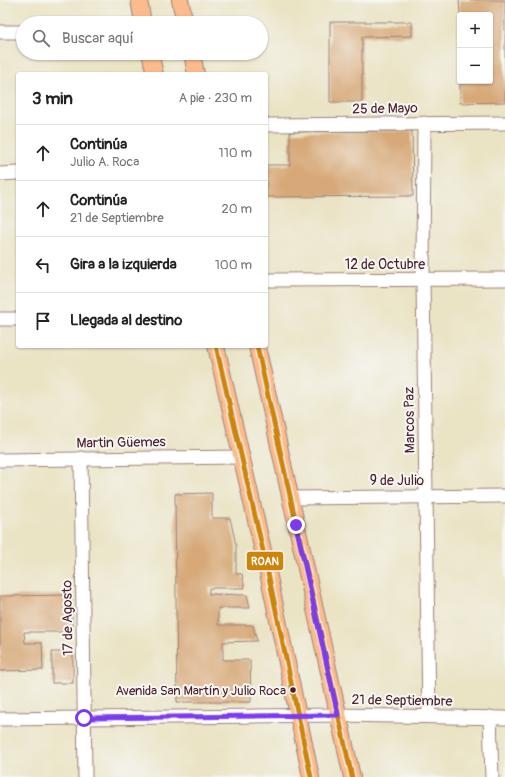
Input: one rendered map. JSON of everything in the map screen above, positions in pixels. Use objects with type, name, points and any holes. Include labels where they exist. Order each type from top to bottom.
[{"type":"main road","points":[[138,0],[141,16]]},
{"type":"main road","points":[[180,0],[183,16]]},
{"type":"main road","points":[[152,60],[155,72]]},
{"type":"main road","points":[[193,60],[196,72]]},
{"type":"main road","points":[[216,348],[242,457],[312,777]]},
{"type":"main road","points":[[257,348],[352,777]]},
{"type":"street","points":[[0,32],[16,32]]},
{"type":"street","name":"25 de Mayo","points":[[268,125],[505,123]]},
{"type":"street","name":"Marcos Paz","points":[[424,124],[424,279],[429,716]]},
{"type":"street","points":[[0,174],[16,173]]},
{"type":"street","name":"12 de Octubre","points":[[268,280],[505,279]]},
{"type":"street","points":[[0,319],[16,319]]},
{"type":"street","name":"Martin Güemes","points":[[0,460],[242,457]]},
{"type":"street","name":"17 de Agosto","points":[[81,458],[84,777]]},
{"type":"street","name":"9 de Julio","points":[[290,498],[505,496]]},
{"type":"street","name":"21 de Septiembre","points":[[0,718],[298,715],[505,718]]},
{"type":"street","points":[[490,717],[492,777]]},
{"type":"building","points":[[459,0],[505,0],[505,102],[460,103],[460,84],[493,84],[493,12],[460,12]]},
{"type":"building","points":[[330,22],[412,22],[412,36],[362,37],[362,102],[330,102]]},
{"type":"building","points":[[412,131],[413,196],[268,197],[268,165],[290,165],[290,132]]},
{"type":"building","points":[[212,493],[212,518],[230,518],[236,545],[236,574],[242,574],[245,588],[209,588],[209,594],[247,595],[250,608],[218,608],[218,625],[253,625],[257,641],[223,642],[223,660],[250,660],[251,702],[177,702],[175,494]]},
{"type":"building","points":[[72,595],[72,632],[24,632],[25,643],[42,643],[43,670],[0,671],[0,596]]},
{"type":"building","points":[[52,652],[73,652],[73,683],[52,683]]},
{"type":"transit line","name":"ROAN","points":[[216,348],[267,568],[311,777]]},
{"type":"transit line","name":"ROAN","points":[[257,348],[352,777]]},
{"type":"place","name":"Avenida San Martín y Julio Roca","points":[[293,690]]},
{"type":"route","points":[[84,718],[338,715],[296,525]]}]
